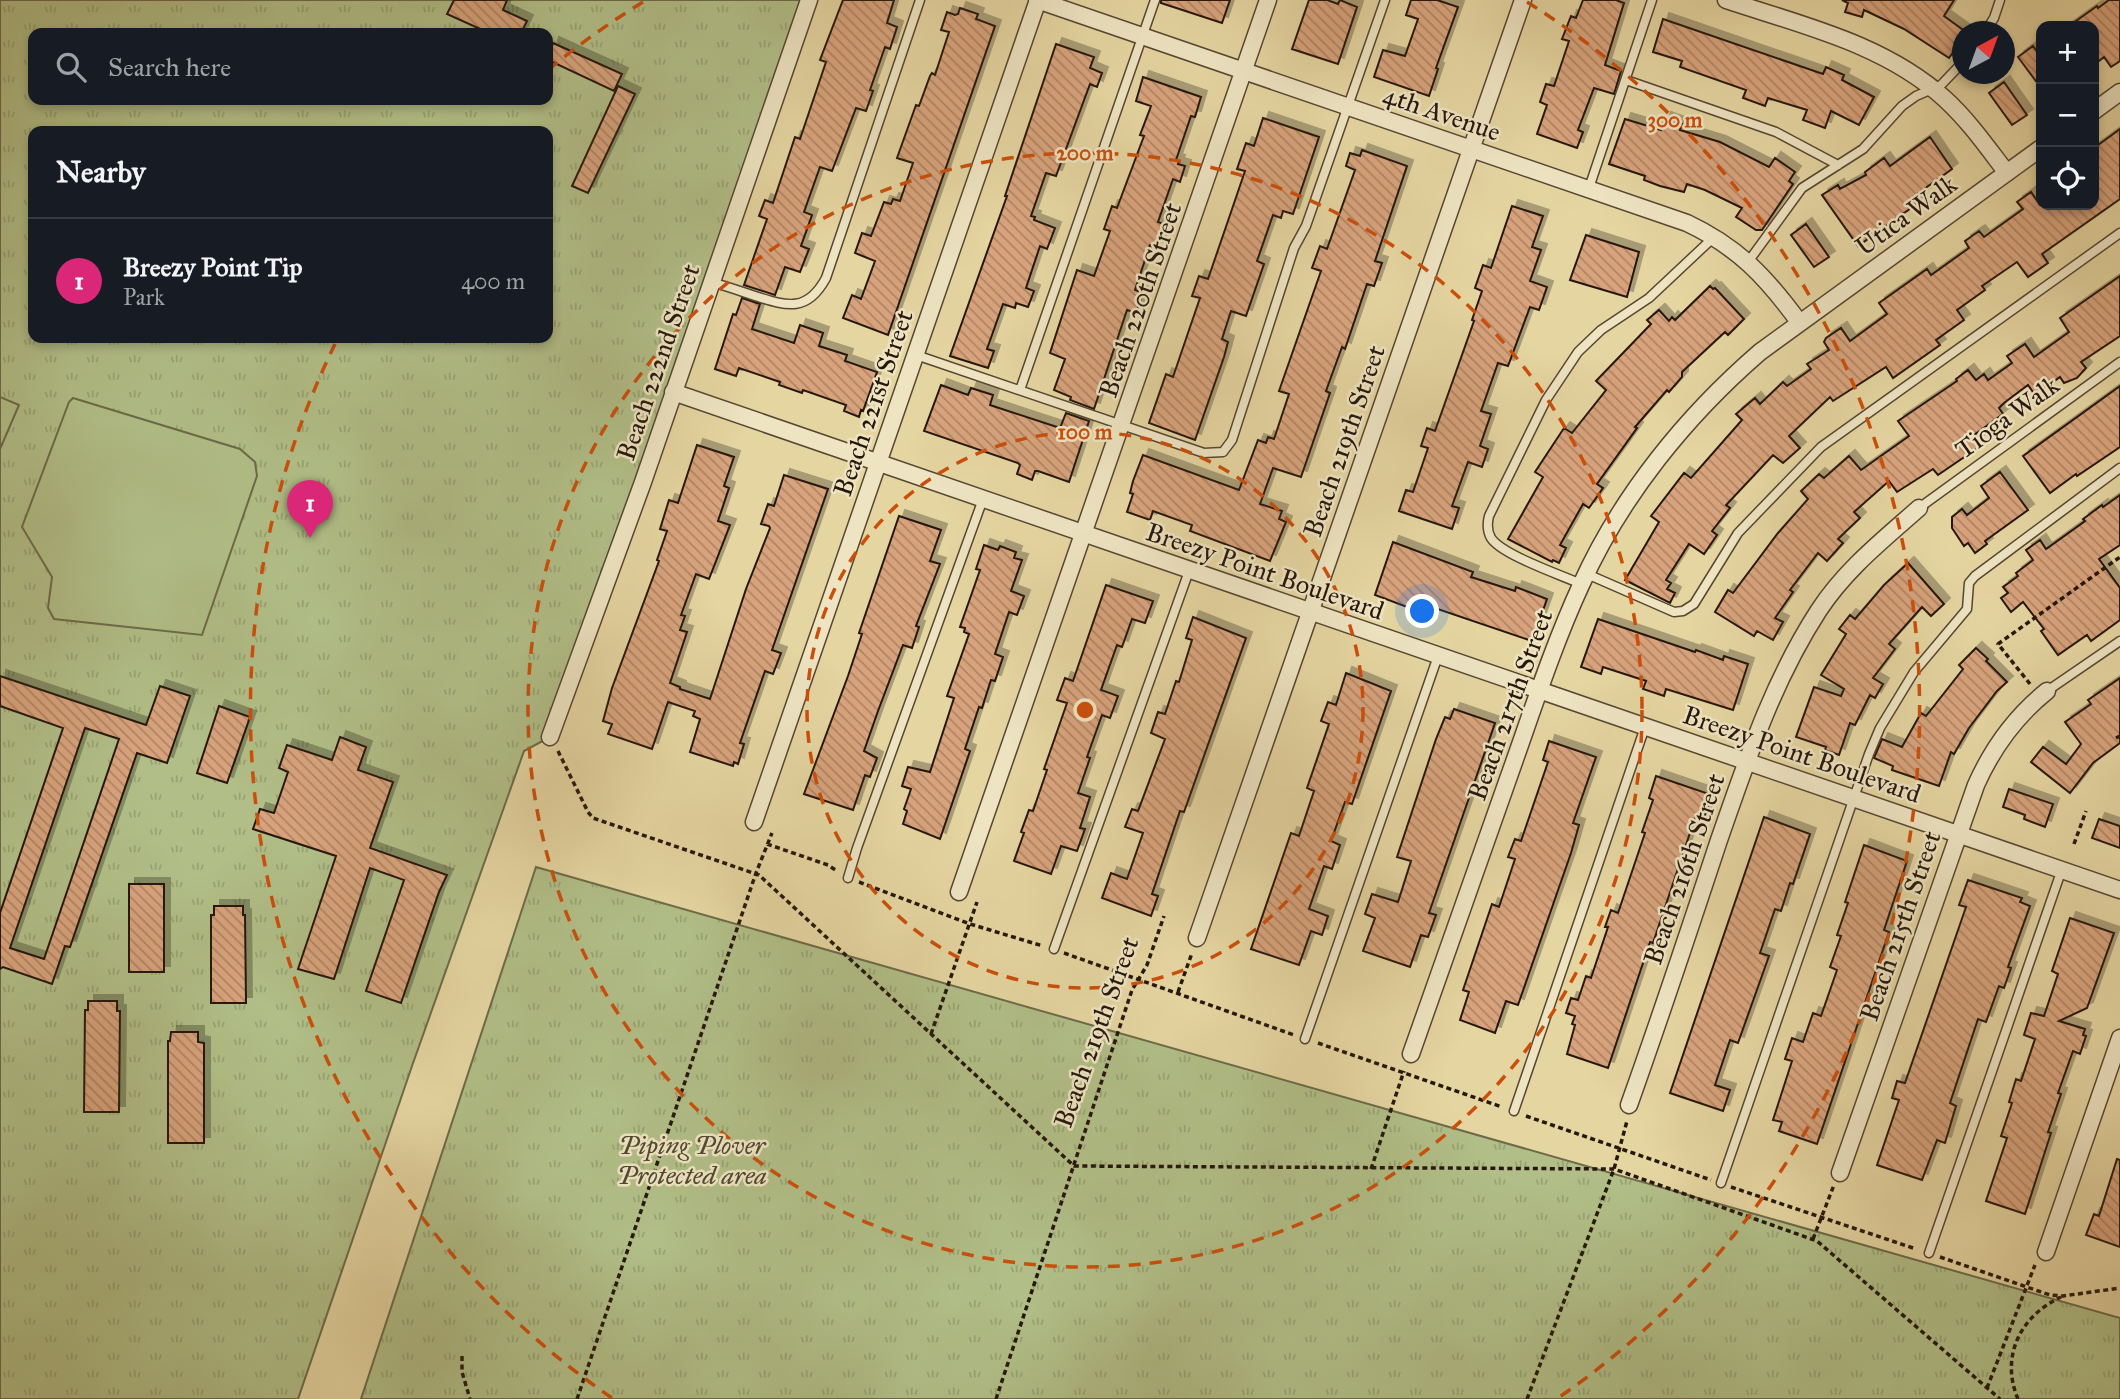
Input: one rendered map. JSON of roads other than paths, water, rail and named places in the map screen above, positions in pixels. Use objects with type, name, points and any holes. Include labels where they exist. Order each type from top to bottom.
[{"type":"street","name":"Beach 222nd Street","points":[[550,737],[809,0]]},
{"type":"street","name":"4th Avenue","points":[[1038,0],[1670,216],[1714,237],[1748,262],[1772,286],[1800,322]]},
{"type":"street","name":"Beach 221st Street","points":[[754,822],[1038,0]]},
{"type":"street","name":"Beach 220th Street","points":[[959,892],[1268,0]]},
{"type":"street","name":"Beach 219th Street","points":[[1197,938],[1523,0]]},
{"type":"street","points":[[1726,0],[1871,51],[1932,89],[1976,132],[2007,173]]},
{"type":"street","points":[[2099,107],[2120,92]]},
{"type":"street","name":"Utica Walk","points":[[1800,322],[2036,152]]},
{"type":"street","name":"Beach 217th Street","points":[[1411,1054],[1540,691],[1584,579],[1610,531],[1646,475],[1689,421],[1736,373],[1800,322]]},
{"type":"street","name":"Breezy Point Boulevard","points":[[673,393],[2120,890]]},
{"type":"street","name":"Beach 216th Street","points":[[1629,1105],[1747,761],[1784,670],[1820,609],[1859,561],[1919,508]]},
{"type":"street","name":"Beach 215th Street","points":[[1840,1173],[1981,773],[1996,747],[2015,723],[2044,694]]},
{"type":"street","points":[[2041,1258],[2120,1038]]},
{"type":"lane","points":[[712,282],[781,305],[801,304],[817,294],[827,278],[920,0]]},
{"type":"lane","points":[[1020,390],[1155,0]]},
{"type":"lane","points":[[916,355],[1204,453],[1215,454],[1228,447],[1294,248],[1306,226],[1385,0]]},
{"type":"lane","points":[[1589,188],[1652,0]]},
{"type":"lane","points":[[1992,21],[2000,0]]},
{"type":"lane","points":[[1748,262],[1802,188],[1863,149],[1902,106],[1941,85],[1952,73]]},
{"type":"lane","points":[[1626,80],[1776,132],[1838,165]]},
{"type":"lane","points":[[1714,237],[1649,298],[1601,330],[1578,352],[1546,400],[1487,525],[1489,533],[1499,546],[1674,612],[1683,611],[1694,604],[1738,533],[1821,447],[2120,233]]},
{"type":"lane","name":"Tioga Walk","points":[[1919,508],[2120,362]]},
{"type":"lane","points":[[1721,1183],[1853,797],[1880,728],[1914,672],[1967,609],[1969,583],[1975,576],[2120,468]]},
{"type":"lane","points":[[848,878],[983,499]]},
{"type":"lane","points":[[1054,949],[1189,571]]},
{"type":"lane","name":"Beach 215th Street","points":[[2044,694],[2120,641]]},
{"type":"lane","points":[[1305,1038],[1438,656]]},
{"type":"lane","points":[[1514,1111],[1645,727]]},
{"type":"lane","points":[[1929,1253],[2062,869]]},
{"type":"place","name":"Breezy Point Tip","points":[[310,538]]},
{"type":"park label","name":"Piping Plover Protected area","points":[[692,1160]]}]
